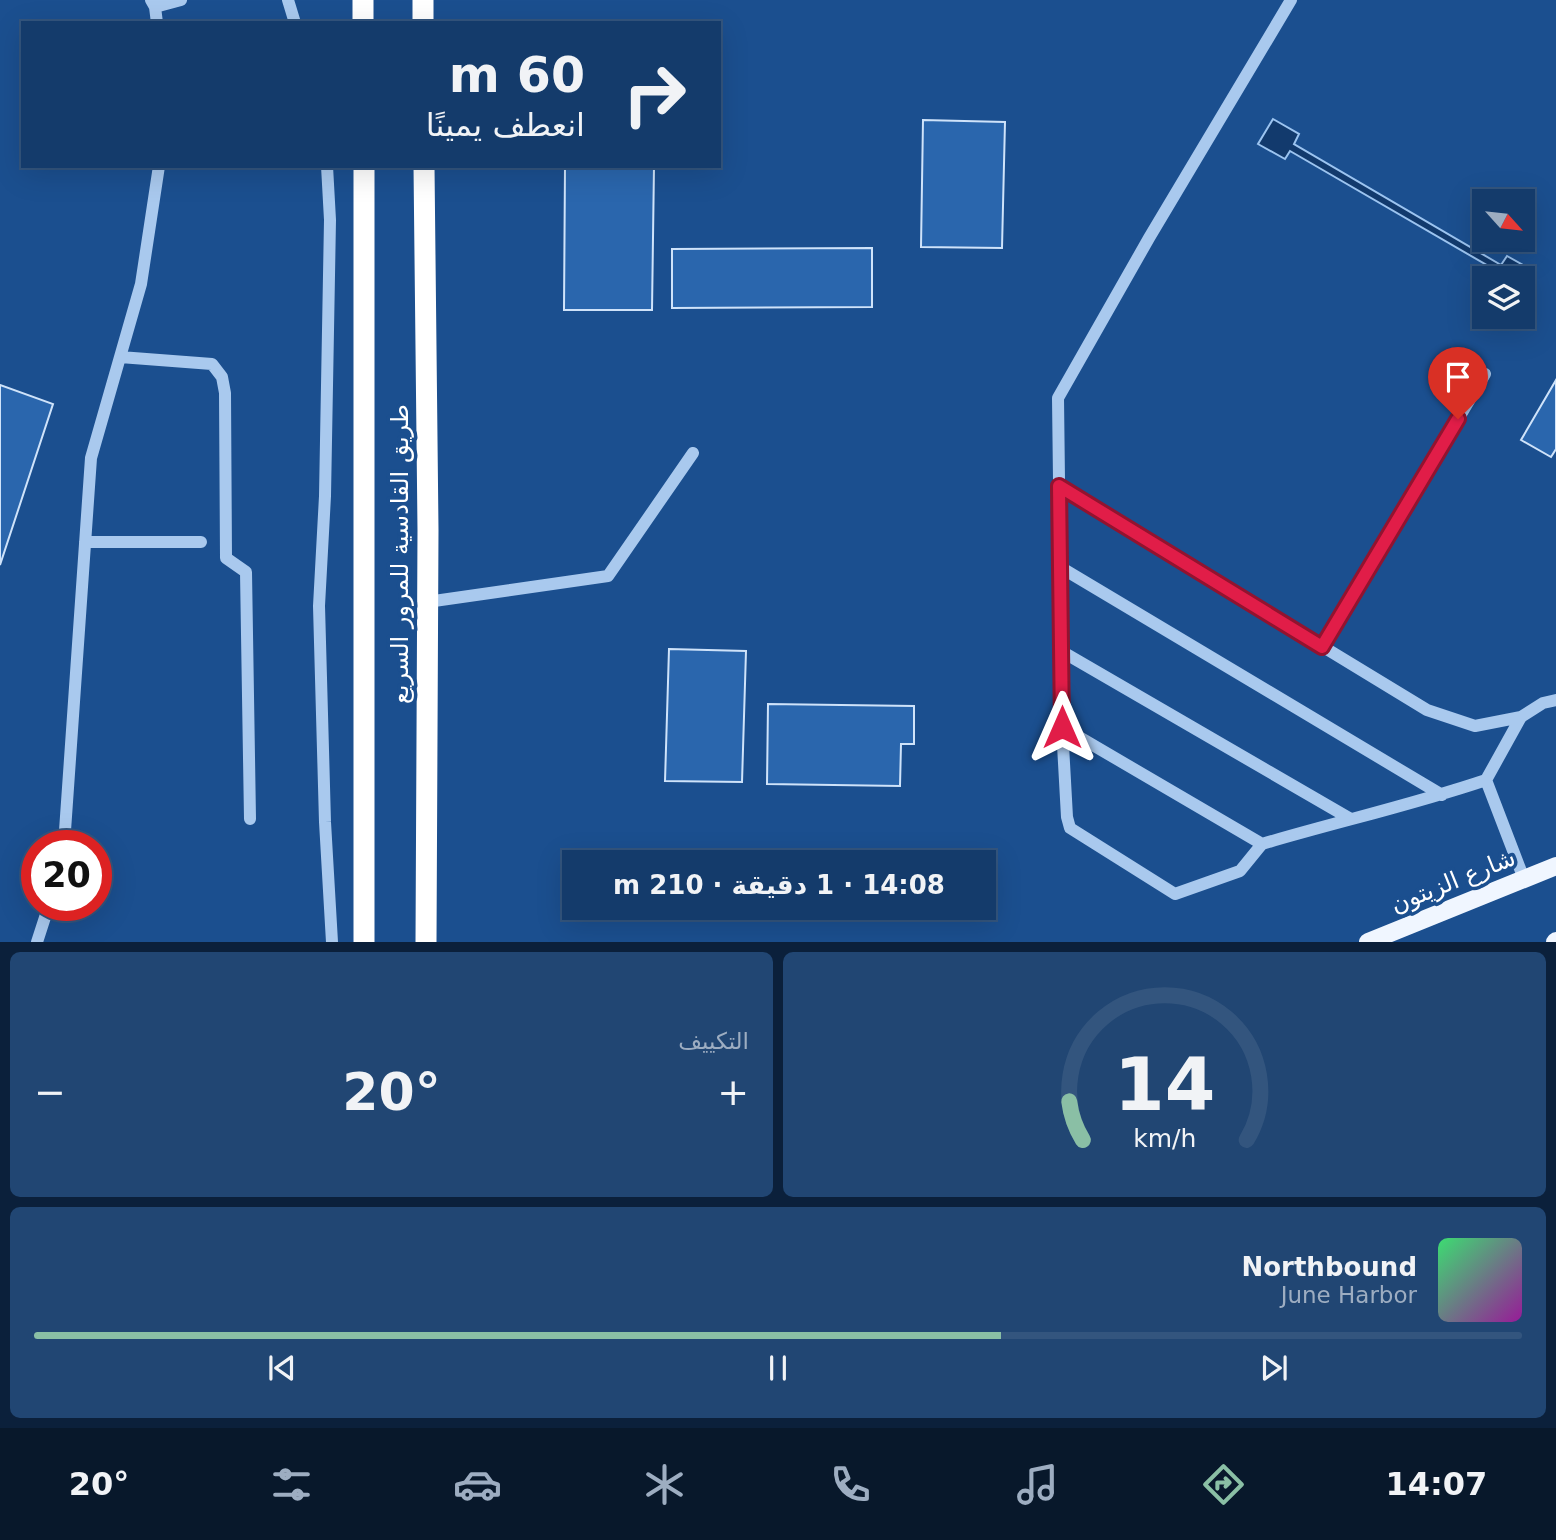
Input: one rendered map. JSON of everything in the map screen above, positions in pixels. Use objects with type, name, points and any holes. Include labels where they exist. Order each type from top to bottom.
[{"type":"highway","points":[[363,0],[363,21]]},
{"type":"highway","points":[[423,0],[423,21]]},
{"type":"highway","name":"طريق القادسية للمرور السريع","points":[[364,168],[364,942]]},
{"type":"highway","name":"طريق القادسية للمرور السريع","points":[[424,168],[426,942]]},
{"type":"highway","points":[[426,896],[438,942]]},
{"type":"main road","name":"شارع الزيتون","points":[[1368,942],[1556,866]]},
{"type":"street","points":[[157,21],[153,3],[181,0]]},
{"type":"street","points":[[288,0],[294,21]]},
{"type":"street","points":[[1291,0],[1149,238],[1058,398],[1062,727],[1067,817],[1070,828],[1175,894],[1240,872],[1262,844],[1349,818],[1442,795],[1486,780],[1521,717]]},
{"type":"street","points":[[65,830],[91,458],[141,284],[159,168]]},
{"type":"street","points":[[327,168],[330,220],[325,496],[319,606],[332,942]]},
{"type":"street","points":[[120,357],[212,365],[222,377],[225,393],[226,558],[246,572],[250,819]]},
{"type":"street","points":[[1322,647],[1485,374]]},
{"type":"street","points":[[427,602],[608,576],[693,453]]},
{"type":"street","points":[[1059,486],[1427,710],[1475,726],[1521,717],[1543,703],[1556,700]]},
{"type":"street","points":[[85,542],[201,542]]},
{"type":"street","points":[[1060,567],[1442,795]]},
{"type":"street","points":[[1061,651],[1349,818]]},
{"type":"street","points":[[1062,727],[1262,844]]},
{"type":"street","points":[[1486,780],[1524,879]]},
{"type":"street","points":[[37,942],[44,921]]},
{"type":"water","points":[[1273,119],[1299,134],[1294,144],[1472,248],[1472,252],[1479,252],[1501,265],[1507,256],[1525,266],[1488,266],[1290,151],[1285,159],[1258,144]]},
{"type":"building","points":[[923,120],[1005,122],[1002,248],[921,247]]},
{"type":"building","points":[[565,168],[654,168],[652,310],[564,310]]},
{"type":"building","points":[[872,248],[872,307],[672,308],[672,249]]},
{"type":"building","points":[[1556,380],[1556,449],[1551,457],[1521,440]]},
{"type":"building","points":[[0,385],[53,404],[0,565]]},
{"type":"building","points":[[669,649],[746,651],[742,782],[665,781]]},
{"type":"building","points":[[768,704],[914,706],[914,744],[901,744],[900,786],[767,784]]},
{"type":"route","points":[[1062,727],[1059,486],[1322,647],[1458,419]]}]
